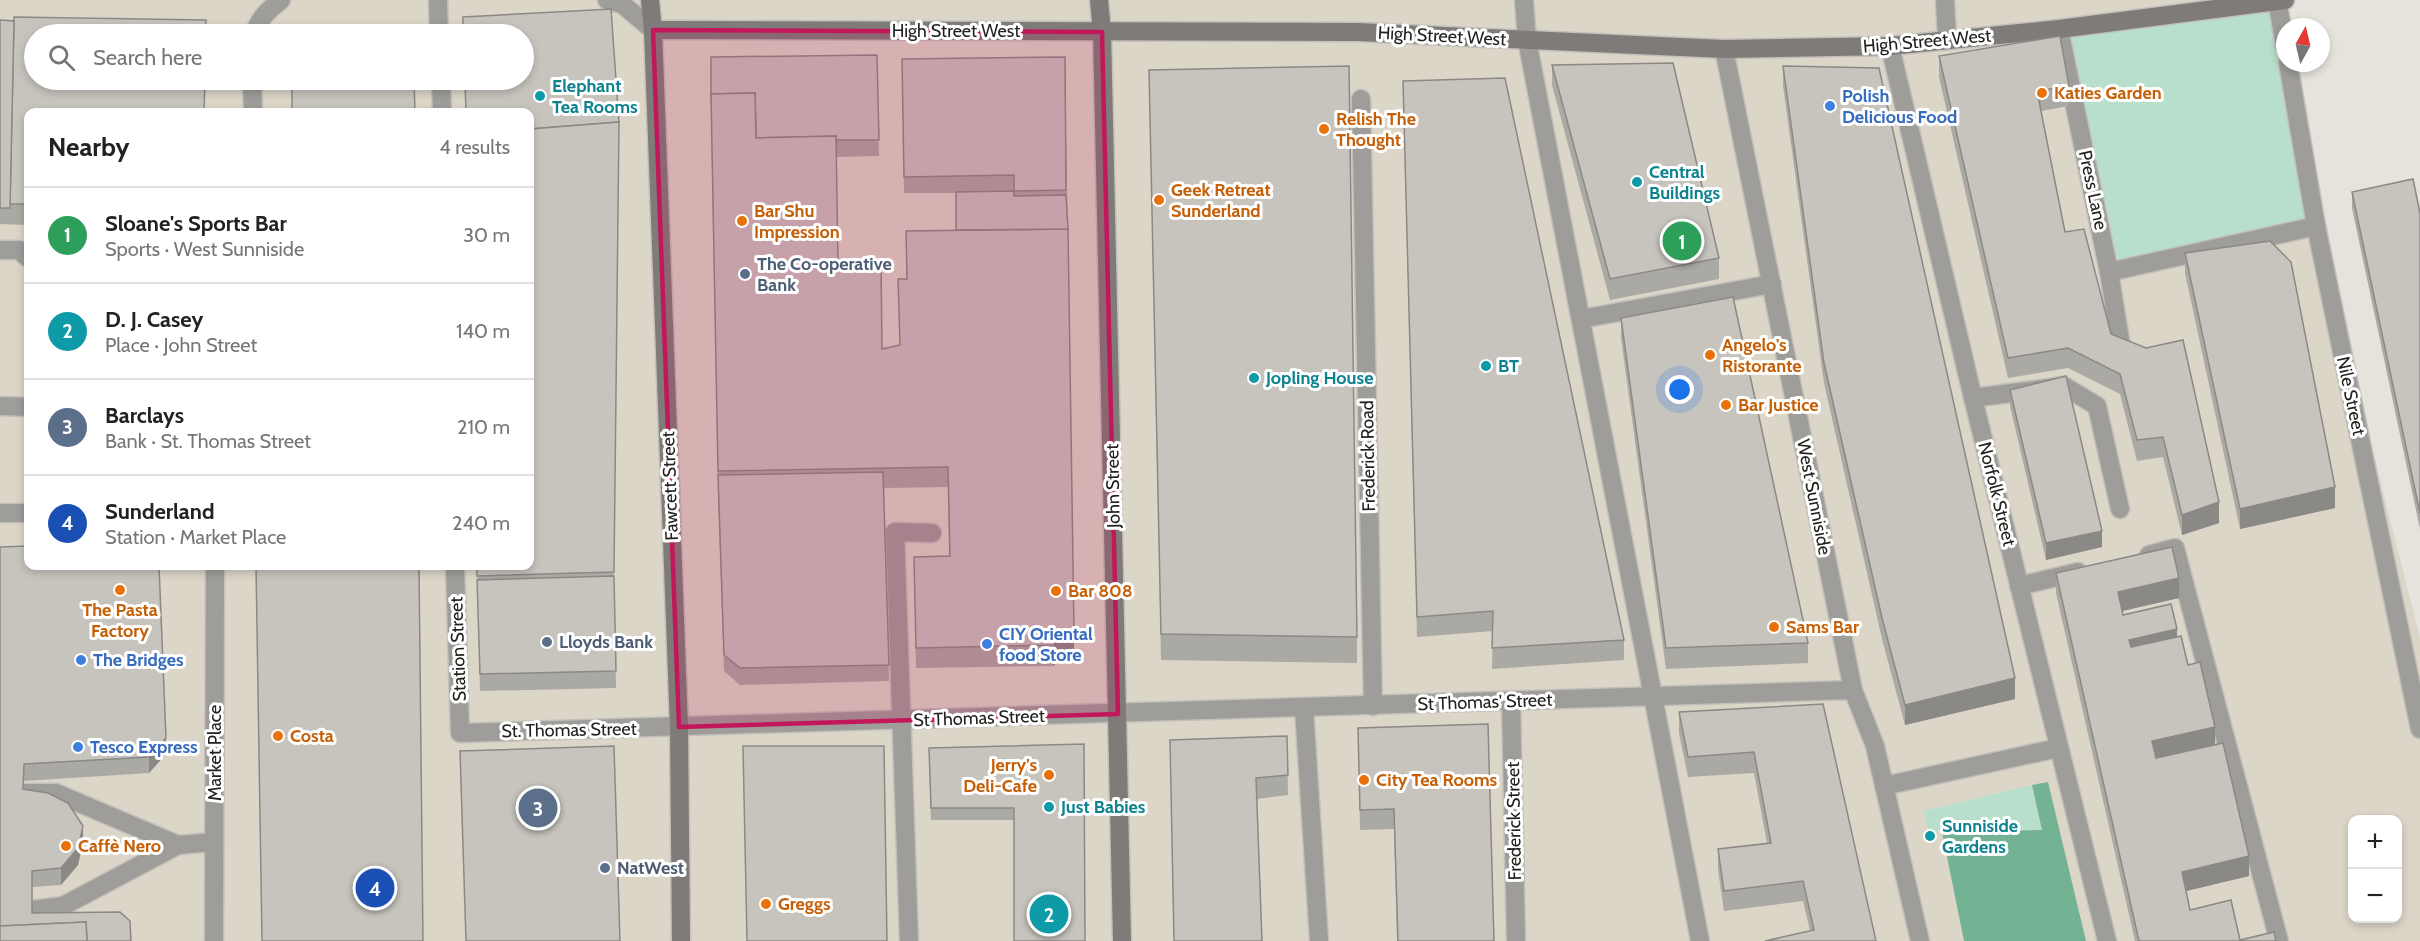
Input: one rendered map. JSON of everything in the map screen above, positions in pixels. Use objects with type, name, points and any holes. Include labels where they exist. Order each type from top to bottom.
[{"type":"street","points":[[438,0],[439,24]]},
{"type":"street","points":[[607,0],[622,4],[653,30]]},
{"type":"street","name":"Fawcett Street","points":[[650,0],[653,30],[679,727],[681,941]]},
{"type":"street","name":"John Street","points":[[1099,0],[1102,32],[1122,941]]},
{"type":"street","points":[[1524,0],[1527,40],[1700,941]]},
{"type":"street","points":[[1945,0],[1947,39]]},
{"type":"street","points":[[2280,0],[2282,18]]},
{"type":"street","name":"High Street West","points":[[653,30],[1358,32],[1725,49],[1890,46],[2060,29],[2280,0]]},
{"type":"street","points":[[257,24],[270,2]]},
{"type":"street","name":"Press Lane","points":[[2060,29],[2109,272],[2122,352]]},
{"type":"street","name":"Norfolk Street","points":[[1890,46],[1973,398],[2107,941]]},
{"type":"street","name":"West Sunniside","points":[[1725,49],[1853,690],[1875,746],[1920,941]]},
{"type":"street","name":"Nile Street","points":[[2290,72],[2316,226],[2420,729]]},
{"type":"street","points":[[252,90],[253,108]]},
{"type":"street","points":[[441,90],[442,108]]},
{"type":"street","name":"Frederick Road","points":[[1361,99],[1373,706]]},
{"type":"street","points":[[2109,272],[2316,226]]},
{"type":"street","points":[[0,250],[24,253]]},
{"type":"street","points":[[1581,319],[1772,284]]},
{"type":"street","points":[[1973,398],[2064,386],[2097,406],[2120,509]]},
{"type":"street","points":[[0,406],[24,407]]},
{"type":"street","points":[[0,513],[24,513]]},
{"type":"street","points":[[909,941],[895,532],[932,533]]},
{"type":"street","points":[[2131,559],[2175,548],[2279,941]]},
{"type":"street","points":[[2019,586],[2097,567]]},
{"type":"street","name":"Market Place","points":[[214,941],[215,570]]},
{"type":"street","name":"Station Street","points":[[455,570],[460,733]]},
{"type":"street","name":"St Thomas' Street","points":[[1118,714],[1853,690]]},
{"type":"street","name":"Frederick Street","points":[[1511,701],[1516,941]]},
{"type":"street","points":[[1304,708],[1319,941]]},
{"type":"street","name":"St Thomas Street","points":[[679,727],[1118,714]]},
{"type":"street","name":"St. Thomas Street","points":[[460,733],[679,727]]},
{"type":"street","points":[[1884,786],[2058,748]]},
{"type":"street","points":[[23,793],[56,793],[178,844]]},
{"type":"street","points":[[32,910],[63,906],[178,844],[214,842]]},
{"type":"highlighted area","points":[[653,30],[1102,32],[1118,714],[679,727]]},
{"type":"shaded area","points":[[0,0],[2277,0],[2279,18],[2276,18],[2276,72],[2287,72],[2316,226],[2420,638],[2420,941],[0,941]]},
{"type":"green space","points":[[2277,1],[2280,18],[2276,18],[2276,72],[2287,72],[2316,226],[2109,272],[2059,29]]},
{"type":"green space","points":[[2048,782],[2086,941],[1964,941],[1942,832],[2042,830],[2032,785]]},
{"type":"green space","points":[[2032,785],[2042,830],[1929,831],[1924,811]]},
{"type":"building","name":"Elephant Tea Rooms","points":[[611,9],[619,122],[534,129],[534,108],[466,108],[465,90],[534,90],[534,24],[463,24],[463,17]]},
{"type":"building","points":[[14,17],[206,20],[206,24],[24,24],[24,90],[205,90],[204,108],[24,108],[24,204],[10,204]]},
{"type":"building","points":[[0,20],[14,21],[10,208],[0,208]]},
{"type":"building","points":[[2060,36],[2069,86],[2037,91],[2065,232],[2084,229],[2111,334],[2146,348],[2183,340],[2219,502],[2182,515],[2163,437],[2137,440],[2120,374],[2068,348],[2008,358],[1939,56]]},
{"type":"building","points":[[877,55],[879,140],[836,140],[836,136],[756,138],[755,93],[711,94],[711,57]]},
{"type":"building","points":[[1065,57],[1066,190],[1014,191],[1014,175],[904,177],[902,59]]},
{"type":"building","name":"Central Buildings","points":[[1673,63],[1719,258],[1610,279],[1552,65]]},
{"type":"building","name":"Jopling House","points":[[1349,66],[1357,637],[1161,634],[1149,70]]},
{"type":"building","points":[[1783,66],[1879,68],[2015,678],[1905,705],[1882,618],[1824,363]]},
{"type":"building","name":"BT","points":[[1505,78],[1624,640],[1492,648],[1493,611],[1417,617],[1403,81]]},
{"type":"building","points":[[292,90],[414,90],[415,108],[292,108]]},
{"type":"building","points":[[755,93],[756,138],[836,136],[838,263],[881,262],[882,349],[900,345],[898,279],[907,279],[906,231],[1068,229],[1074,630],[1053,645],[916,648],[914,557],[950,556],[948,467],[718,471],[711,94]]},
{"type":"building","points":[[619,122],[614,572],[477,576],[477,570],[534,570],[534,129]]},
{"type":"building","points":[[2413,179],[2420,213],[2420,513],[2352,192]]},
{"type":"building","points":[[1014,191],[1014,196],[1066,195],[1068,229],[956,230],[956,192]]},
{"type":"building","points":[[2270,241],[2291,262],[2335,487],[2240,509],[2185,253]]},
{"type":"building","points":[[1733,297],[1808,643],[1666,648],[1621,318]]},
{"type":"building","points":[[2066,376],[2102,531],[2046,543],[2010,390]]},
{"type":"building","points":[[883,472],[889,665],[740,668],[724,655],[718,475]]},
{"type":"building","name":"The Bridges","points":[[24,546],[24,570],[159,570],[166,738],[149,757],[24,764],[23,789],[48,793],[68,803],[83,826],[78,848],[61,868],[32,871],[32,913],[120,912],[130,921],[131,941],[87,941],[86,922],[0,926],[0,547]]},
{"type":"building","points":[[2172,547],[2179,578],[2118,592],[2123,615],[2171,604],[2177,629],[2129,640],[2131,647],[2181,636],[2188,665],[2200,662],[2215,727],[2152,741],[2156,758],[2223,743],[2249,856],[2182,872],[2190,910],[2231,900],[2240,940],[2274,932],[2276,941],[2139,941],[2056,573]]},
{"type":"building","points":[[256,570],[419,570],[423,941],[262,941]]},
{"type":"building","name":"Lloyds Bank","points":[[614,576],[616,671],[480,674],[477,580]]},
{"type":"building","points":[[1823,704],[1876,941],[1765,941],[1814,930],[1803,881],[1724,891],[1718,849],[1771,843],[1754,752],[1688,757],[1679,712]]},
{"type":"building","points":[[1488,724],[1494,941],[1398,941],[1394,809],[1360,810],[1358,728]]},
{"type":"building","points":[[1287,736],[1288,775],[1256,778],[1262,941],[1174,941],[1170,740]]},
{"type":"building","points":[[1084,744],[1085,941],[1014,941],[1014,808],[931,808],[929,748]]},
{"type":"building","points":[[614,746],[620,941],[466,941],[460,751]]},
{"type":"building","points":[[743,746],[884,746],[887,941],[747,941]]},
{"type":"building","points":[[86,922],[87,941],[0,941],[0,926]]},
{"type":"place","name":"Katies Garden","points":[[2042,93]]},
{"type":"place","name":"Elephant Tea Rooms","points":[[540,96]]},
{"type":"place","name":"Polish Delicious Food","points":[[1830,106]]},
{"type":"place","name":"Relish The Thought","points":[[1324,129]]},
{"type":"place","name":"Central Buildings","points":[[1637,182]]},
{"type":"place","name":"Geek Retreat Sunderland","points":[[1159,200]]},
{"type":"place","name":"Bar Shu Impression","points":[[742,221]]},
{"type":"place","name":"Sloane's Sports Bar","points":[[1682,241]]},
{"type":"place","name":"The Co-operative Bank","points":[[745,274]]},
{"type":"place","name":"Angelo's Ristorante","points":[[1710,355]]},
{"type":"place","name":"BT","points":[[1486,366]]},
{"type":"place","name":"Jopling House","points":[[1254,378]]},
{"type":"place","name":"Bar Justice","points":[[1726,405]]},
{"type":"place","name":"The Pasta Factory","points":[[120,590]]},
{"type":"place","name":"Bar 808","points":[[1056,591]]},
{"type":"place","name":"Sams Bar","points":[[1774,627]]},
{"type":"place","name":"Lloyds Bank","points":[[547,642]]},
{"type":"place","name":"CIY Oriental food Store","points":[[987,644]]},
{"type":"place","name":"The Bridges","points":[[81,660]]},
{"type":"place","name":"Costa","points":[[278,736]]},
{"type":"place","name":"Tesco Express","points":[[78,747]]},
{"type":"place","name":"Jerry's Deli-Cafe","points":[[1049,775]]},
{"type":"place","name":"City Tea Rooms","points":[[1364,780]]},
{"type":"place","name":"Just Babies","points":[[1049,807]]},
{"type":"place","name":"Barclays","points":[[538,808]]},
{"type":"place","name":"Sunniside Gardens","points":[[1930,836]]},
{"type":"place","name":"Caffè Nero","points":[[66,846]]},
{"type":"place","name":"NatWest","points":[[605,868]]},
{"type":"place","name":"Sunderland","points":[[375,888]]},
{"type":"place","name":"Greggs","points":[[766,904]]},
{"type":"place","name":"D. J. Casey","points":[[1049,914]]}]
